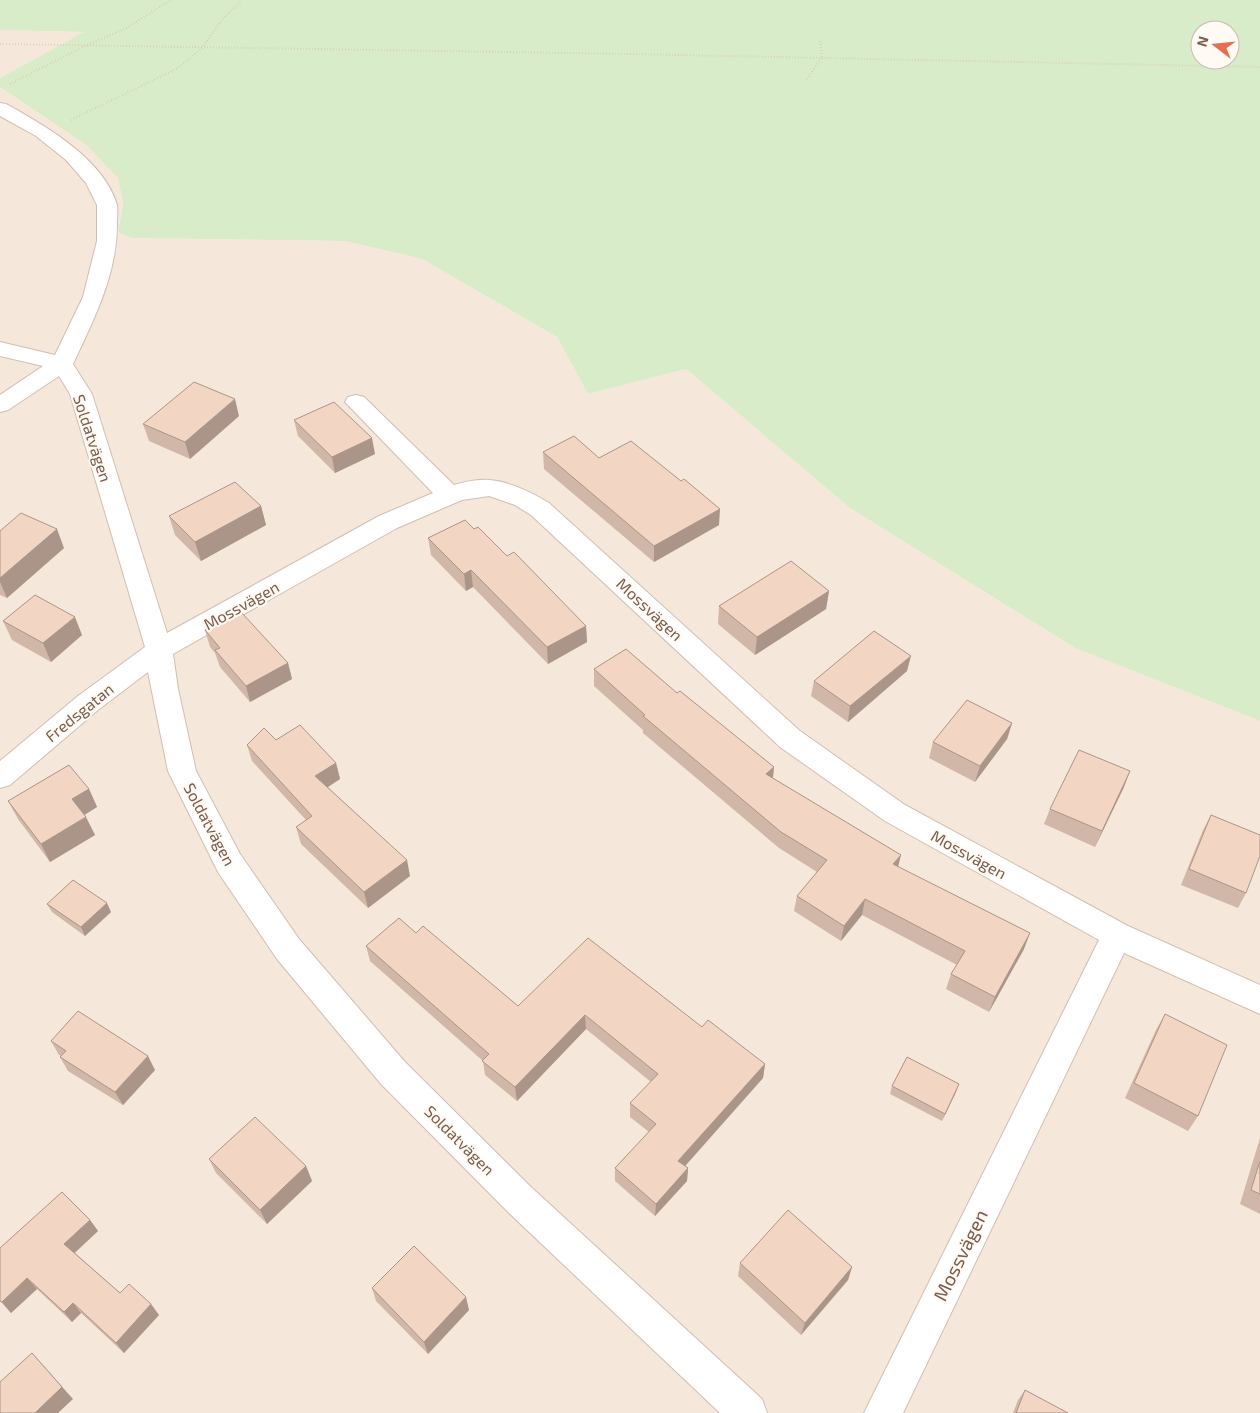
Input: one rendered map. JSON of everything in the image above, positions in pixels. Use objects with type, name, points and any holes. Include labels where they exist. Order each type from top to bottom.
[{"type":"street","points":[[0,405],[62,364],[94,297],[107,241],[107,205],[95,181],[73,156],[43,132],[4,96]]},
{"type":"street","points":[[0,349],[62,364]]},
{"type":"street","name":"Soldatvägen","points":[[62,364],[81,394],[159,650],[164,690],[182,771],[229,863],[288,949],[393,1073],[512,1193],[748,1413]]},
{"type":"street","points":[[356,402],[450,496]]},
{"type":"street","name":"Mossvägen","points":[[159,650],[388,522],[450,496],[472,489],[490,488],[524,499],[540,509],[790,739],[895,813],[1117,935],[1260,1000]]},
{"type":"street","name":"Fredsgatan","points":[[0,777],[88,703],[159,650]]},
{"type":"street","name":"Mossvägen","points":[[883,1413],[1117,935]]},
{"type":"path","points":[[4,96],[87,45],[125,29],[171,0]]},
{"type":"path","points":[[43,132],[85,115],[178,68],[202,48],[221,21],[242,0]]},
{"type":"path","points":[[807,79],[822,56],[820,39]]},
{"type":"path","points":[[0,44],[822,56],[1260,67]]},
{"type":"shaded area","points":[[0,30],[85,32],[0,78]]},
{"type":"shaded area","points":[[0,87],[86,145],[118,178],[123,204],[118,232],[131,238],[345,241],[422,259],[557,337],[588,394],[686,369],[850,508],[1075,648],[1260,721],[1260,1413],[0,1413]]},
{"type":"green space","points":[[0,0],[1260,0],[1260,721],[1075,648],[850,508],[686,369],[588,394],[557,337],[422,259],[345,241],[131,238],[118,232],[123,204],[118,178],[86,145],[0,87],[0,78],[84,32],[0,30]]},
{"type":"building","points":[[194,382],[235,399],[185,442],[143,424]]},
{"type":"building","points":[[334,402],[372,438],[332,457],[294,420]]},
{"type":"building","points":[[574,436],[599,458],[631,441],[681,481],[684,479],[720,509],[654,546],[543,452]]},
{"type":"building","points":[[235,482],[261,506],[195,542],[169,516]]},
{"type":"building","points":[[21,513],[57,529],[0,578],[0,531]]},
{"type":"building","points":[[465,520],[474,529],[478,527],[507,556],[514,552],[586,626],[547,647],[471,570],[464,574],[428,538]]},
{"type":"building","points":[[791,561],[829,591],[757,637],[719,606]]},
{"type":"building","points":[[35,595],[75,617],[43,643],[3,621]]},
{"type":"building","points":[[241,612],[288,663],[246,686],[215,650],[220,648],[205,630]]},
{"type":"building","points":[[874,631],[911,656],[850,706],[814,681]]},
{"type":"building","points":[[626,649],[677,693],[680,691],[774,767],[766,774],[901,855],[893,864],[1030,933],[995,997],[951,974],[965,951],[865,899],[844,926],[797,896],[827,860],[781,832],[643,716],[645,715],[594,669]]},
{"type":"building","points":[[967,700],[1012,723],[980,766],[933,742]]},
{"type":"building","points":[[300,725],[336,763],[315,776],[407,860],[364,892],[296,827],[312,816],[247,745],[264,728],[276,740]]},
{"type":"building","points":[[1079,750],[1130,771],[1102,831],[1050,809]]},
{"type":"building","points":[[69,765],[89,789],[72,799],[86,817],[41,844],[8,801]]},
{"type":"building","points":[[1211,815],[1260,835],[1260,856],[1246,893],[1189,869]]},
{"type":"building","points":[[73,880],[107,903],[81,927],[47,904]]},
{"type":"building","points":[[399,918],[416,933],[423,926],[518,1006],[588,938],[702,1027],[708,1020],[765,1064],[678,1161],[688,1168],[656,1204],[615,1168],[656,1124],[630,1103],[658,1074],[585,1015],[515,1087],[482,1061],[489,1054],[366,946]]},
{"type":"building","points":[[78,1011],[148,1056],[115,1092],[60,1057],[66,1051],[51,1041]]},
{"type":"building","points":[[1165,1014],[1227,1045],[1198,1116],[1134,1083]]},
{"type":"building","points":[[907,1057],[959,1084],[945,1114],[892,1086]]},
{"type":"building","points":[[255,1117],[306,1166],[260,1210],[209,1159]]},
{"type":"building","points":[[1260,1161],[1260,1194],[1251,1190]]},
{"type":"building","points":[[62,1192],[90,1220],[64,1244],[120,1293],[129,1284],[151,1304],[116,1343],[73,1303],[64,1312],[27,1278],[2,1302],[0,1301],[0,1248]]},
{"type":"building","points":[[788,1210],[852,1267],[805,1323],[740,1263]]},
{"type":"building","points":[[414,1246],[466,1297],[424,1342],[372,1288]]},
{"type":"building","points":[[32,1353],[62,1387],[35,1413],[0,1413],[0,1382]]},
{"type":"building","points":[[1025,1390],[1068,1413],[1016,1413]]}]
